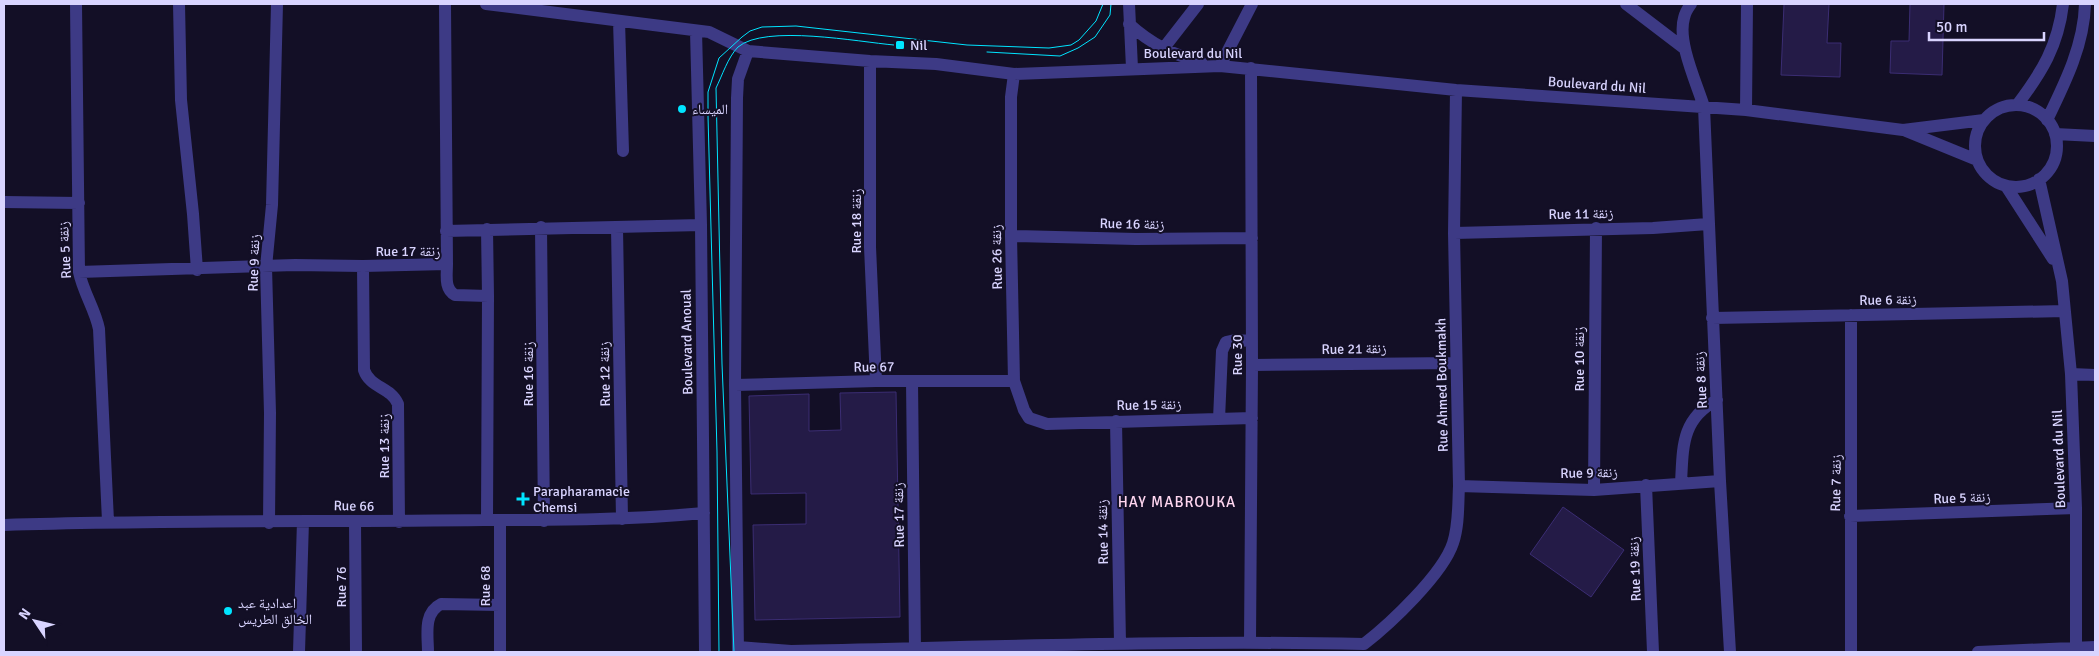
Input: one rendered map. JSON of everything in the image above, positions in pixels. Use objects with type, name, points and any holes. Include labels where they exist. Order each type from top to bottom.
[{"type":"street","name":"Rue 5 زنقة","points":[[76,4],[80,272],[82,285],[95,311],[99,329],[108,521]]},
{"type":"street","points":[[179,4],[181,100],[193,214],[196,270]]},
{"type":"street","name":"Rue 9 زنقة","points":[[269,523],[270,403],[266,267],[272,205],[277,4]]},
{"type":"street","points":[[445,4],[447,264]]},
{"type":"street","name":"Boulevard du Nil","points":[[486,4],[709,32],[748,51],[870,61],[936,64],[1014,74],[1220,66],[1456,90],[1746,110],[1903,130],[1984,120]]},
{"type":"street","points":[[1128,4],[1132,68]]},
{"type":"street","points":[[1163,49],[1198,4]]},
{"type":"street","points":[[1129,24],[1141,35],[1163,49],[1185,58],[1220,66],[1252,4]]},
{"type":"street","name":"Rue 8 زنقة","points":[[1691,4],[1684,17],[1683,34],[1704,107],[1712,318],[1730,652]]},
{"type":"street","points":[[1746,110],[1747,4]]},
{"type":"street","points":[[2017,105],[2040,74],[2054,47],[2063,4]]},
{"type":"street","points":[[2048,120],[2068,77],[2082,36],[2085,4]]},
{"type":"street","points":[[1631,5],[1686,49]]},
{"type":"street","points":[[619,21],[623,151]]},
{"type":"street","name":"Boulevard Anoual","points":[[696,30],[701,225],[705,652]]},
{"type":"street","points":[[2082,36],[2095,31]]},
{"type":"street","points":[[748,51],[738,79],[737,98],[734,385],[738,650],[791,652],[1004,649],[1120,643],[1167,648],[1250,642],[1364,648]]},
{"type":"street","name":"Rue 18 زنقة","points":[[870,61],[870,247],[876,381]]},
{"type":"street","name":"Rue 30","points":[[1250,68],[1252,238],[1250,642]]},
{"type":"street","name":"Rue 26 زنقة","points":[[1014,74],[1011,98],[1014,381],[1024,410],[1029,418],[1047,424]]},
{"type":"street","name":"Rue Ahmed Boukmakh","points":[[1364,648],[1395,618],[1448,557],[1457,526],[1459,486],[1454,233],[1456,90]]},
{"type":"street","points":[[2017,105],[2038,112],[2048,120],[2055,134],[2054,159],[2047,172],[2039,179],[2029,184],[2006,186],[1988,176],[1977,160],[1975,143],[1984,120],[1993,112],[2003,107],[2017,105]]},
{"type":"street","name":"Boulevard du Nil","points":[[1903,130],[1977,160]]},
{"type":"street","points":[[2055,134],[2095,136]]},
{"type":"street","name":"Boulevard du Nil","points":[[2039,179],[2057,266],[2062,281],[2071,374],[2076,508],[2076,650]]},
{"type":"street","name":"Boulevard du Nil","points":[[2006,186],[2057,266]]},
{"type":"street","points":[[4,202],[79,203]]},
{"type":"street","name":"Rue 11 زنقة","points":[[1454,233],[1654,228],[1708,224]]},
{"type":"street","points":[[446,231],[541,227],[617,228],[701,225]]},
{"type":"street","name":"Rue 16 زنقة","points":[[541,227],[544,521]]},
{"type":"street","name":"Rue 12 زنقة","points":[[617,228],[622,519]]},
{"type":"street","name":"Rue 10 زنقة","points":[[1594,490],[1596,228]]},
{"type":"street","points":[[487,520],[488,229]]},
{"type":"street","name":"Rue 16 زنقة","points":[[1011,236],[1154,239],[1252,238]]},
{"type":"street","name":"Rue 17 زنقة","points":[[80,272],[447,264],[448,288],[451,293],[455,295],[488,296]]},
{"type":"street","name":"Rue 13 زنقة","points":[[363,266],[364,370],[371,382],[390,392],[398,404],[399,522]]},
{"type":"street","name":"Rue 6 زنقة","points":[[1712,318],[2065,311]]},
{"type":"street","name":"Rue 7 زنقة","points":[[1850,652],[1851,315]]},
{"type":"street","points":[[1219,419],[1222,351],[1226,342],[1235,340],[1252,341]]},
{"type":"street","name":"Rue 21 زنقة","points":[[1252,365],[1456,363]]},
{"type":"street","points":[[2071,374],[2095,375]]},
{"type":"street","name":"Rue 67","points":[[734,385],[876,381],[1014,381]]},
{"type":"street","name":"Rue 17 زنقة","points":[[912,381],[915,649]]},
{"type":"street","points":[[1681,483],[1683,446],[1686,432],[1704,406],[1717,400]]},
{"type":"street","name":"Rue 15 زنقة","points":[[1047,424],[1116,420],[1252,418]]},
{"type":"street","name":"Rue 14 زنقة","points":[[1116,420],[1120,643]]},
{"type":"street","name":"Rue 9 زنقة","points":[[1459,486],[1594,490],[1720,481]]},
{"type":"street","name":"Rue 19 زنقة","points":[[1646,485],[1653,652]]},
{"type":"street","name":"Rue 5 زنقة","points":[[1850,516],[2076,508]]},
{"type":"street","name":"Rue 66","points":[[4,525],[108,521],[269,523],[303,521],[544,521],[704,514]]},
{"type":"street","points":[[299,652],[303,521]]},
{"type":"street","name":"Rue 76","points":[[356,521],[356,652]]},
{"type":"street","name":"Rue 68","points":[[500,521],[500,652]]},
{"type":"street","points":[[428,652],[429,616],[434,608],[441,604],[500,605]]},
{"type":"street","points":[[1978,652],[2076,650],[2095,647]]},
{"type":"building","points":[[1784,4],[1829,4],[1827,43],[1841,43],[1840,77],[1781,75]]},
{"type":"building","points":[[1910,4],[1944,4],[1942,75],[1890,73],[1891,41],[1909,41]]},
{"type":"building","points":[[896,392],[900,617],[755,620],[753,525],[806,524],[806,493],[751,494],[749,396],[809,394],[809,431],[841,430],[840,393]]},
{"type":"building","points":[[1563,507],[1624,550],[1591,597],[1530,554]]},
{"type":"tram line","points":[[719,652],[717,452],[708,116],[708,92],[719,58],[750,31],[762,27],[796,26],[967,45],[1049,48],[1071,45],[1079,40],[1096,21],[1103,4]]},
{"type":"tram line","points":[[987,52],[1060,56],[1078,48],[1095,37],[1110,15],[1111,4]]},
{"type":"tram line","points":[[734,652],[722,364],[716,88],[734,51],[751,40],[790,35],[894,45]]},
{"type":"place","name":"Nil","points":[[900,45]]},
{"type":"place","name":"الميساء","points":[[682,109]]},
{"type":"place","name":"Parapharamacie Chemsi","points":[[523,499]]},
{"type":"place","name":"اعدادية عبد الخالق الطريس","points":[[228,611]]},
{"type":"district","name":"HAY MABROUKA","points":[[1177,502]]}]
